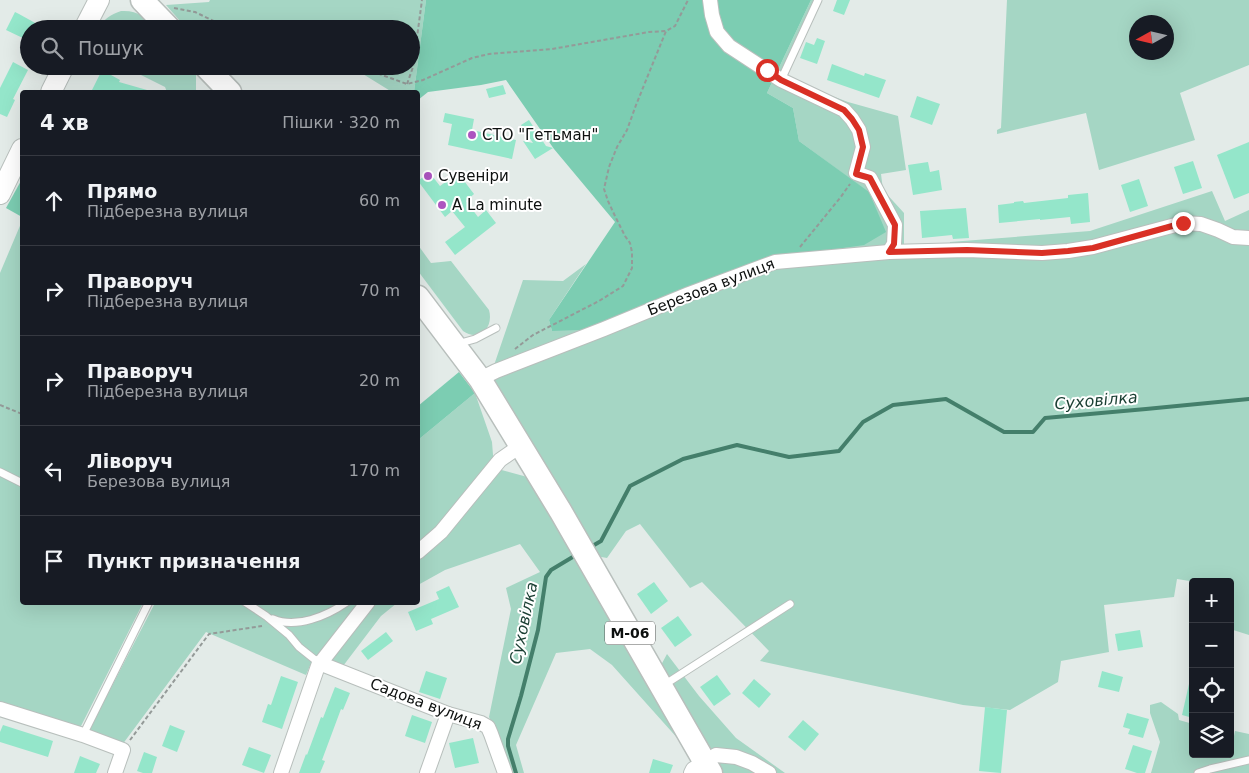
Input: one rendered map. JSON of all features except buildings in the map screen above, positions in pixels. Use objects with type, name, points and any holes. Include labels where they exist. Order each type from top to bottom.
[{"type":"highway","points":[[142,0],[168,18]]},
{"type":"highway","points":[[214,75],[228,90]]},
{"type":"highway","name":"М-06","points":[[420,300],[480,379],[560,512],[662,687],[702,769]]},
{"type":"main road","points":[[89,20],[99,0]]},
{"type":"main road","points":[[52,90],[60,75]]},
{"type":"main road","points":[[0,194],[20,153]]},
{"type":"street","points":[[710,0],[717,32],[729,46],[781,80],[844,110],[852,119],[859,130],[863,147],[856,174],[870,178],[895,225],[894,244],[889,252]]},
{"type":"street","name":"Березова вулиця","points":[[480,379],[689,294],[775,262],[889,252],[967,250],[1042,253],[1068,251],[1093,248],[1183,223],[1201,224],[1233,237],[1249,238]]},
{"type":"street","points":[[420,550],[441,532],[500,460],[520,446]]},
{"type":"street","points":[[281,773],[319,663],[366,605]]},
{"type":"street","name":"Садова вулиця","points":[[319,663],[448,714],[481,723],[488,727],[505,773]]},
{"type":"street","points":[[0,709],[83,735],[123,750],[115,773]]},
{"type":"street","points":[[427,773],[448,714]]},
{"type":"street","points":[[702,769],[716,755],[736,757],[752,763],[768,773]]},
{"type":"lane","points":[[781,80],[818,0]]},
{"type":"lane","points":[[454,344],[474,339],[496,328]]},
{"type":"lane","points":[[0,472],[20,481]]},
{"type":"lane","points":[[662,687],[790,604]]},
{"type":"lane","points":[[83,735],[148,605]]},
{"type":"lane","points":[[250,605],[276,624],[299,647],[319,663]]},
{"type":"lane","points":[[266,616],[281,622],[305,621],[343,605]]},
{"type":"lane","points":[[1198,773],[1249,760]]},
{"type":"path","points":[[419,20],[422,0]]},
{"type":"path","points":[[382,75],[408,84],[422,80],[472,58],[489,54],[552,49],[649,32],[666,31],[675,26],[688,0]]},
{"type":"path","points":[[168,18],[195,12],[211,20]]},
{"type":"path","points":[[504,368],[513,350],[533,335],[600,301],[622,286],[632,268],[630,243],[615,216],[604,189],[609,167],[617,147],[628,130],[666,31]]},
{"type":"path","points":[[408,84],[411,75]]},
{"type":"path","points":[[788,260],[840,198],[856,174]]},
{"type":"path","points":[[0,405],[20,413]]},
{"type":"path","points":[[123,750],[209,634],[276,624]]},
{"type":"green space","points":[[210,0],[426,0],[420,46],[420,20],[179,20],[166,5],[209,2]]},
{"type":"green space","points":[[426,0],[811,0],[767,93],[793,108],[799,141],[869,192],[886,232],[864,245],[766,259],[604,329],[552,331],[549,320],[615,222],[554,149],[506,80],[428,92],[420,98],[420,90],[414,90],[416,75],[420,75],[420,46]]},
{"type":"green space","points":[[811,0],[822,0],[784,78],[848,102],[898,116],[906,170],[881,174],[883,190],[904,213],[904,249],[950,247],[950,242],[1090,231],[1212,191],[1225,221],[1249,210],[1249,635],[1234,630],[1234,578],[1189,578],[1189,581],[1177,579],[1174,597],[1104,605],[1109,652],[1061,661],[1058,682],[1010,710],[963,705],[760,661],[769,651],[702,582],[690,588],[640,524],[626,531],[607,558],[596,556],[490,377],[523,280],[563,281],[586,264],[549,320],[552,331],[868,192],[799,141],[793,108],[767,93]]},
{"type":"green space","points":[[1007,0],[1249,0],[1249,65],[1180,93],[1195,140],[1099,170],[1086,113],[997,134],[997,130],[1001,128]]},
{"type":"green space","points":[[127,11],[137,13],[147,20],[106,20],[114,14]]},
{"type":"green space","points":[[141,75],[196,75],[196,90],[166,90],[165,87]]},
{"type":"green space","points":[[365,75],[416,75],[414,90],[389,90]]},
{"type":"green space","points":[[20,183],[20,216],[6,208]]},
{"type":"green space","points":[[20,226],[20,605],[142,605],[80,728],[0,704],[0,273]]},
{"type":"green space","points":[[420,248],[431,263],[451,261],[489,310],[489,322],[484,331],[475,335],[463,331],[420,274]]},
{"type":"green space","points":[[459,372],[475,393],[420,438],[420,404]]},
{"type":"green space","points":[[475,393],[492,442],[494,468],[531,478],[688,750],[612,665],[590,649],[556,653],[516,745],[524,773],[509,773],[496,732],[489,717],[511,609],[506,588],[540,572],[520,544],[445,570],[420,584],[420,438]]},
{"type":"green space","points":[[154,605],[395,605],[381,616],[340,670],[314,656],[306,675],[206,632],[122,745],[88,732]]},
{"type":"green space","points":[[667,654],[699,696],[736,738],[785,773],[721,773],[660,667]]},
{"type":"green space","points":[[1161,702],[1178,714],[1179,720],[1189,723],[1189,758],[1234,758],[1235,731],[1249,734],[1249,773],[1151,773],[1160,742],[1150,713],[1150,705]]},
{"type":"waterway","name":"Суховілка","points":[[589,548],[601,541],[630,486],[683,459],[737,445],[789,457],[839,451],[863,422],[893,405],[946,399],[1004,432],[1033,432],[1045,418],[1249,399]]},
{"type":"waterway","name":"Суховілка","points":[[516,773],[508,746],[508,739],[538,630],[546,577],[551,570],[576,555]]},
{"type":"place","name":"СТО \"Гетьман\"","points":[[472,135]]},
{"type":"place","name":"Сувеніри","points":[[428,176]]},
{"type":"place","name":"A La minute","points":[[442,205]]},
{"type":"route","points":[[767,70],[781,80],[844,110],[856,124],[863,147],[856,174],[870,178],[895,225],[894,244],[889,252],[967,250],[1042,253],[1068,251],[1093,248],[1183,223]]}]
